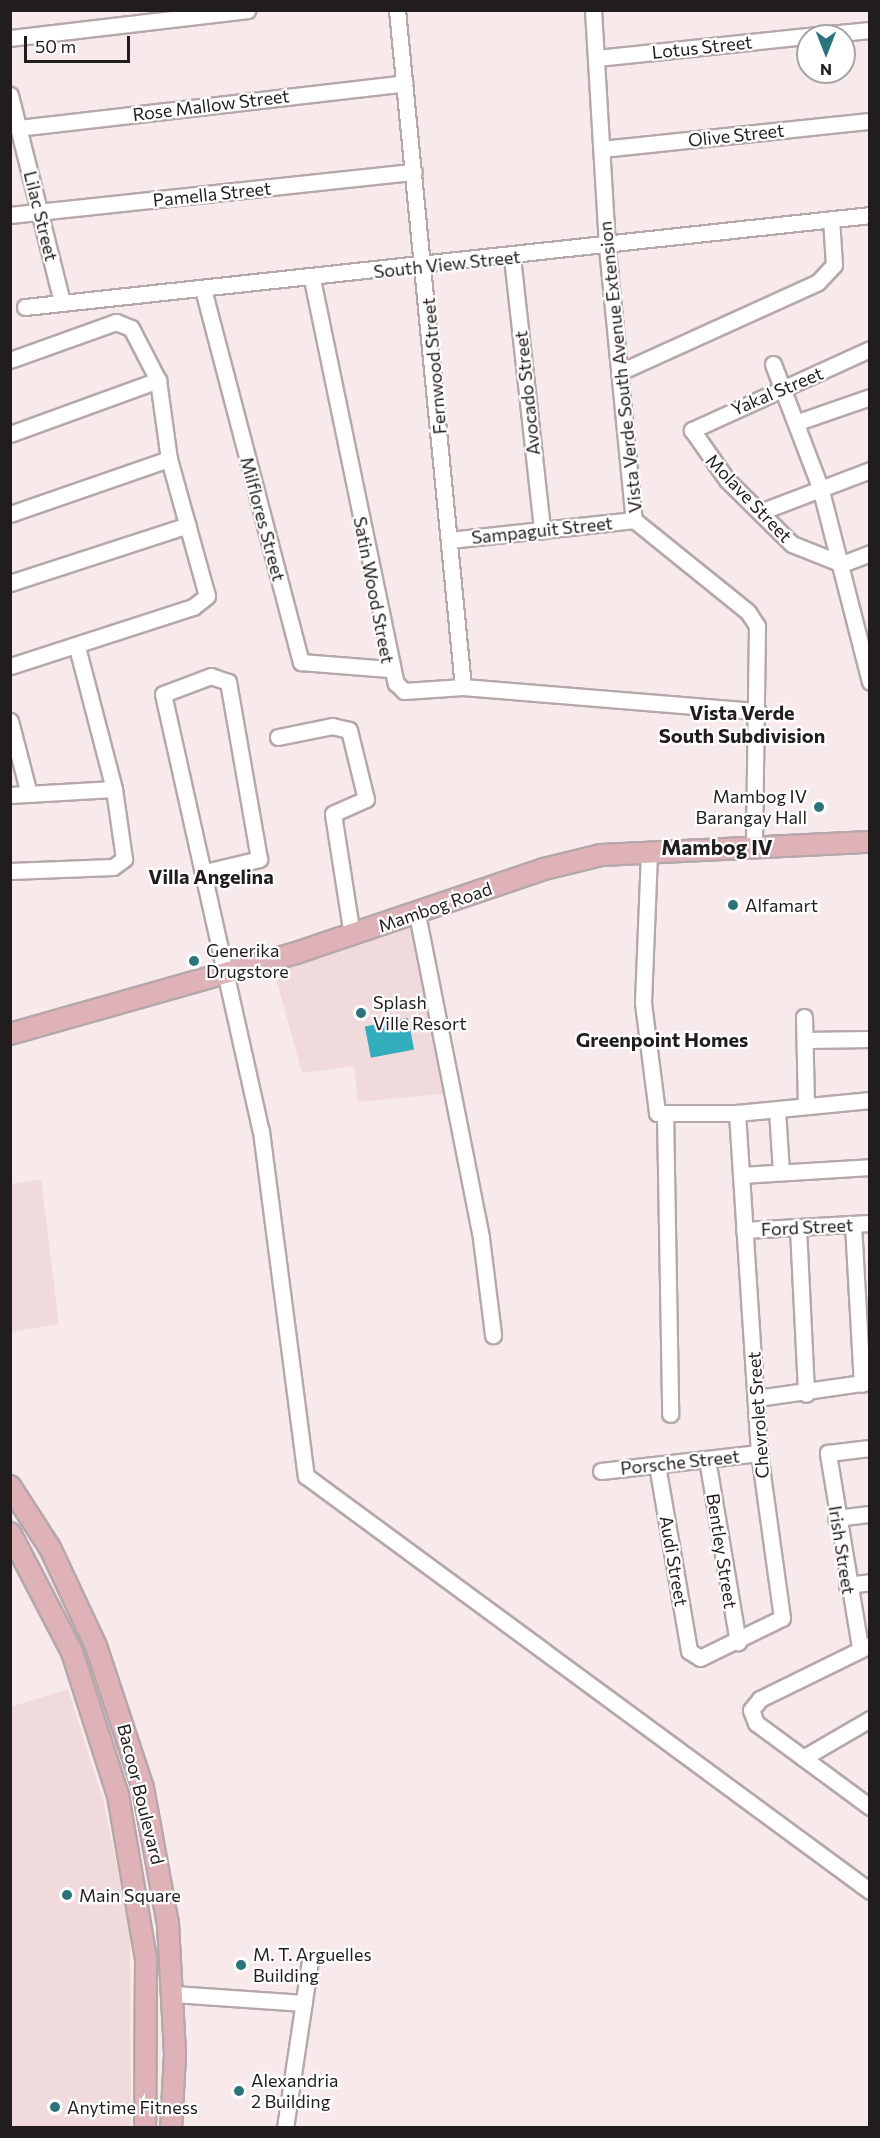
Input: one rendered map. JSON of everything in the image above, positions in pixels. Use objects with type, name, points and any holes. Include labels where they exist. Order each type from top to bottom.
[{"type":"main road","name":"Mambog Road","points":[[10,1034],[351,936],[544,869],[602,855],[870,842]]},
{"type":"main road","name":"Bacoor Boulevard","points":[[10,1486],[81,1612],[124,1725],[158,1854],[174,1994],[171,2127]]},
{"type":"main road","name":"Bacoor Boulevard","points":[[10,1533],[45,1594],[87,1690],[123,1816],[146,1959],[145,2127]]},
{"type":"street","points":[[10,38],[247,10]]},
{"type":"street","name":"Fernwood Street","points":[[397,10],[425,265],[463,687]]},
{"type":"street","name":"Vista Verde South Avenue Extension","points":[[593,10],[607,247],[634,520],[752,619],[757,626],[758,711],[754,847]]},
{"type":"street","name":"Lotus Street","points":[[597,58],[796,37]]},
{"type":"street","name":"Rose Mallow Street","points":[[18,128],[404,83]]},
{"type":"street","name":"Lilac Street","points":[[10,95],[62,302]]},
{"type":"street","name":"Olive Street","points":[[602,148],[870,121]]},
{"type":"street","name":"Pamella Street","points":[[10,215],[414,172]]},
{"type":"street","name":"South View Street","points":[[25,307],[607,247],[870,215]]},
{"type":"street","points":[[620,372],[818,282],[834,265],[831,219]]},
{"type":"street","name":"Avocado Street","points":[[512,257],[542,530]]},
{"type":"street","name":"Satin Wood Street","points":[[312,279],[389,669],[404,691],[463,687],[758,711]]},
{"type":"street","name":"Milflores Street","points":[[203,289],[301,662],[389,669]]},
{"type":"street","points":[[10,666],[77,647],[204,600],[206,589],[169,459],[158,380],[131,328],[116,322],[12,357]]},
{"type":"street","name":"Yakal Street","points":[[693,439],[699,424],[785,390],[870,349]]},
{"type":"street","points":[[773,364],[798,422],[820,487],[842,564],[870,682]]},
{"type":"street","points":[[10,434],[158,380]]},
{"type":"street","points":[[798,422],[870,397]]},
{"type":"street","name":"Molave Street","points":[[693,439],[792,544],[842,564]]},
{"type":"street","points":[[10,514],[169,459]]},
{"type":"street","points":[[760,512],[820,487],[870,470]]},
{"type":"street","name":"Sampaguit Street","points":[[450,540],[634,520]]},
{"type":"street","points":[[10,583],[188,525]]},
{"type":"street","points":[[842,564],[870,554]]},
{"type":"street","points":[[10,872],[120,865],[127,850],[114,789],[77,647]]},
{"type":"street","points":[[205,872],[260,859],[228,682],[211,676],[163,694],[205,872],[261,1131],[306,1476],[870,1891]]},
{"type":"street","points":[[10,722],[29,794]]},
{"type":"street","points":[[278,737],[332,726],[348,730],[366,799],[333,814],[351,936]]},
{"type":"street","points":[[10,795],[114,789]]},
{"type":"street","points":[[649,853],[644,1016],[654,1058],[655,1107],[664,1113],[737,1113],[777,1110],[806,1102],[870,1100]]},
{"type":"street","points":[[417,914],[481,1238],[493,1335]]},
{"type":"street","points":[[804,1017],[806,1102]]},
{"type":"street","points":[[805,1040],[870,1039]]},
{"type":"street","points":[[777,1110],[781,1172]]},
{"type":"street","points":[[664,1113],[670,1414]]},
{"type":"street","name":"Chevrolet Sreet","points":[[693,1657],[738,1642],[782,1618],[759,1453],[737,1113]]},
{"type":"street","points":[[741,1174],[870,1167]]},
{"type":"street","name":"Ford Street","points":[[744,1230],[870,1223]]},
{"type":"street","points":[[757,1398],[806,1394],[866,1383],[853,1224]]},
{"type":"street","points":[[798,1228],[806,1394]]},
{"type":"street","name":"Irish Street","points":[[865,1646],[847,1585],[828,1453],[870,1448]]},
{"type":"street","name":"Porsche Street","points":[[602,1471],[759,1453]]},
{"type":"street","name":"Bentley Street","points":[[707,1459],[738,1642]]},
{"type":"street","name":"Audi Street","points":[[657,1465],[693,1657]]},
{"type":"street","points":[[836,1518],[870,1514]]},
{"type":"street","points":[[847,1585],[870,1582]]},
{"type":"street","points":[[865,1646],[760,1699],[751,1710],[756,1723],[867,1802]]},
{"type":"street","points":[[803,1758],[870,1719]]},
{"type":"street","points":[[285,2127],[310,1961]]},
{"type":"street","points":[[174,1994],[304,2002]]},
{"type":"shaded area","name":"Splash Ville Resort","points":[[417,914],[452,1093],[358,1102],[354,1066],[302,1073],[271,960]]},
{"type":"shaded area","points":[[41,1179],[59,1324],[11,1332],[11,1184]]},
{"type":"shaded area","name":"Main Square","points":[[68,1689],[103,1800],[130,1928],[131,2127],[11,2127],[11,1707]]},
{"type":"water","points":[[408,1018],[414,1049],[371,1058],[365,1026]]},
{"type":"place","name":"Mambog IV Barangay Hall","points":[[819,807]]},
{"type":"place","name":"Alfamart","points":[[733,905]]},
{"type":"place","name":"Generika Drugstore","points":[[194,961]]},
{"type":"place","name":"Splash Ville Resort","points":[[361,1013]]},
{"type":"place","name":"Main Square","points":[[67,1895]]},
{"type":"place","name":"M. T. Arguelles Building","points":[[241,1965]]},
{"type":"place","name":"Alexandria 2 Building","points":[[239,2091]]},
{"type":"place","name":"Anytime Fitness","points":[[55,2107]]},
{"type":"district","name":"Vista Verde South Subdivision","points":[[742,724]]},
{"type":"district","name":"Mambog IV","points":[[717,847]]},
{"type":"district","name":"Villa Angelina","points":[[211,876]]},
{"type":"district","name":"Greenpoint Homes","points":[[662,1039]]}]
